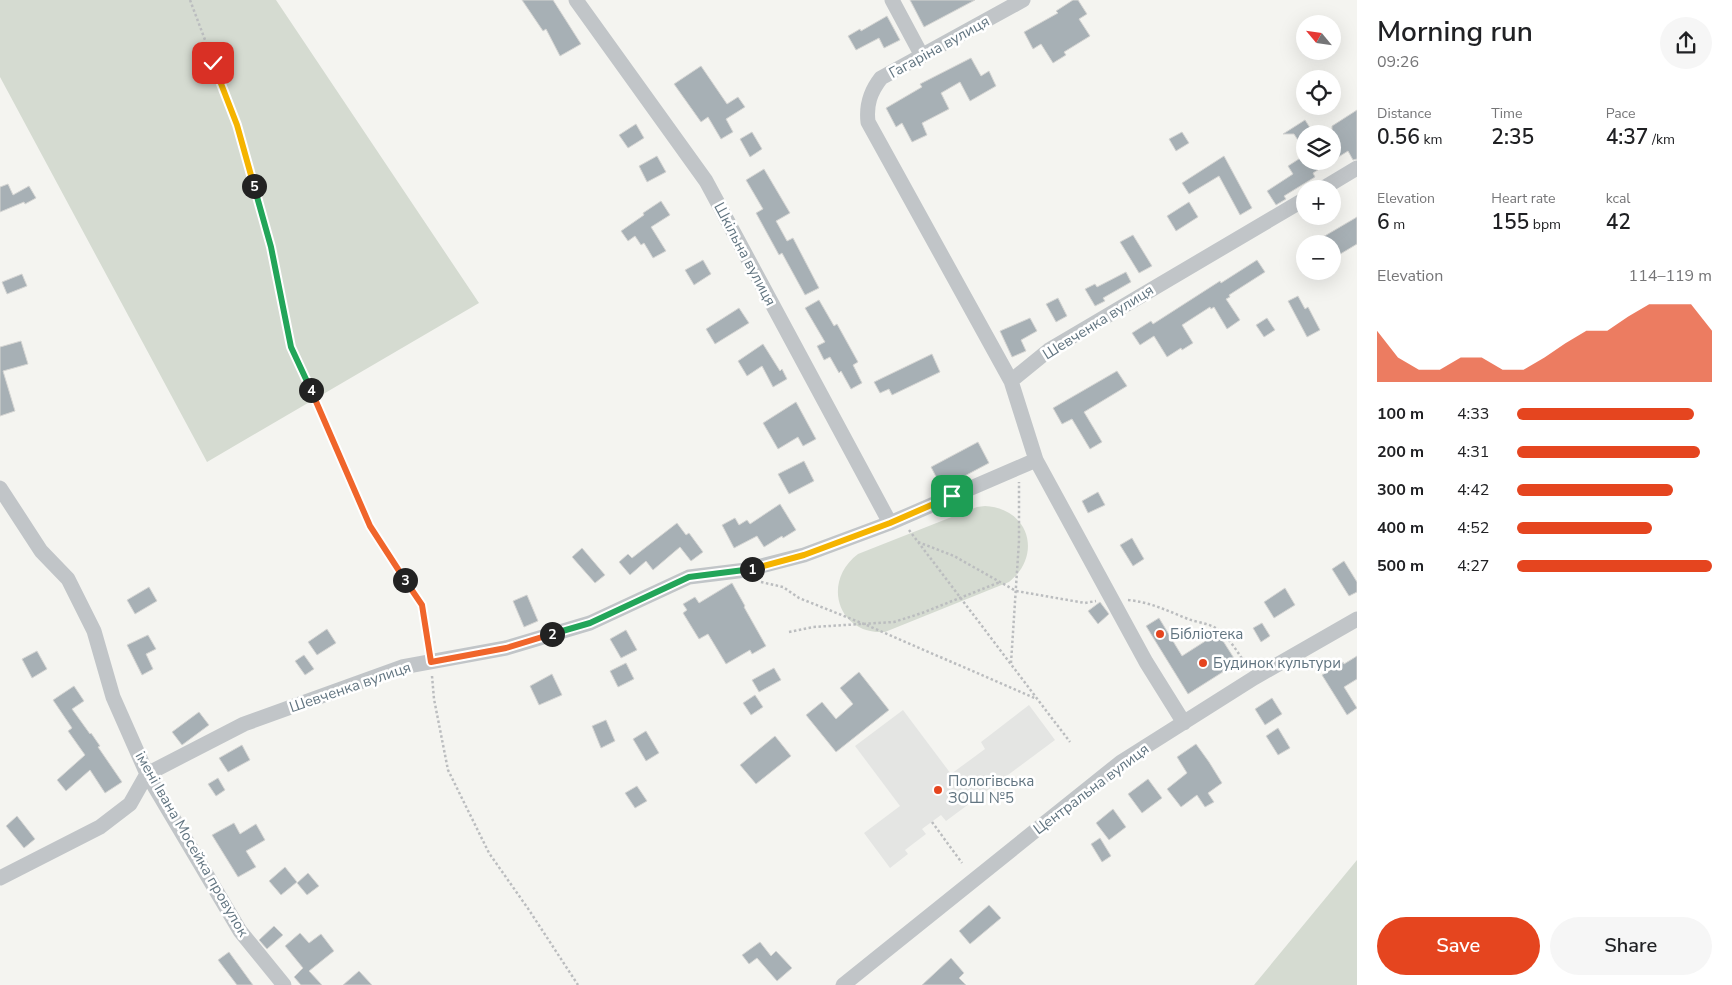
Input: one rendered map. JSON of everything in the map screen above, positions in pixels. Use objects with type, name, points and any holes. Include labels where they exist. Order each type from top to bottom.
[{"type":"street","name":"Шкільна вулиця","points":[[576,0],[706,181],[896,521]]},
{"type":"street","points":[[892,0],[922,56]]},
{"type":"street","name":"Гагаріна вулиця","points":[[1011,381],[868,122],[866,111],[868,100],[882,78],[1023,0]]},
{"type":"street","points":[[1337,180],[1357,168]]},
{"type":"street","name":"Шевченка вулиця","points":[[1011,381],[1049,350],[1296,204]]},
{"type":"street","points":[[1011,381],[1036,460],[1146,662],[1184,723]]},
{"type":"street","name":"Шевченка вулиця","points":[[147,774],[244,724],[402,667],[506,648],[590,623],[689,577],[746,570],[804,555],[896,521],[1036,460]]},
{"type":"street","name":"імені Івана Мосейка провулок","points":[[0,488],[41,552],[68,579],[94,631],[113,697],[147,774],[240,931],[284,985]]},
{"type":"street","name":"Центральна вулиця","points":[[843,985],[1121,762],[1254,678],[1357,619]]},
{"type":"street","points":[[0,878],[100,827],[130,804],[147,774]]},
{"type":"path","points":[[190,0],[237,125],[271,247],[291,347],[370,526],[422,605],[431,662],[434,699],[448,770],[489,853],[578,985]]},
{"type":"path","points":[[1011,665],[1019,541],[1018,502],[1020,467]]},
{"type":"path","points":[[896,521],[918,542],[1070,742]]},
{"type":"path","points":[[918,542],[954,556],[1016,590],[1085,603],[1111,598],[1147,603],[1214,628],[1226,637],[1254,678]]},
{"type":"path","points":[[754,582],[767,582],[783,587],[799,598],[1038,699]]},
{"type":"path","points":[[789,632],[813,628],[894,622],[1000,582]]},
{"type":"path","points":[[932,822],[962,862]]},
{"type":"shaded area","points":[[0,0],[276,0],[479,303],[207,462],[0,77]]},
{"type":"shaded area","points":[[985,506],[1000,509],[1012,515],[1021,524],[1026,535],[1028,547],[1026,559],[1020,571],[1009,582],[885,632],[869,631],[856,625],[846,616],[840,605],[838,592],[840,578],[847,566],[858,554],[977,507]]},
{"type":"shaded area","name":"Пологівська ЗОШ №5","points":[[1029,705],[1055,740],[946,821],[941,815],[922,829],[926,834],[905,850],[908,854],[890,868],[864,833],[900,806],[855,746],[903,710],[951,774],[985,749],[981,742]]},
{"type":"shaded area","points":[[1357,860],[1357,985],[1254,985]]},
{"type":"building","points":[[522,0],[553,0],[581,44],[560,56],[546,29],[543,31]]},
{"type":"building","points":[[910,0],[975,0],[924,27]]},
{"type":"building","points":[[1073,0],[1078,0],[1087,14],[1079,19],[1090,36],[1064,52],[1066,55],[1053,63],[1041,44],[1033,49],[1024,32],[1058,13],[1056,11]]},
{"type":"building","points":[[887,16],[900,40],[884,48],[879,38],[856,50],[848,36]]},
{"type":"building","points":[[971,58],[981,76],[989,71],[996,86],[970,101],[960,82],[941,93],[949,109],[922,123],[927,135],[912,142],[902,123],[896,127],[886,108],[922,87],[920,84]]},
{"type":"building","points":[[701,66],[727,104],[738,97],[745,107],[726,119],[733,132],[721,139],[708,117],[701,122],[674,84]]},
{"type":"building","points":[[1357,110],[1357,159],[1353,160],[1348,151],[1341,155],[1341,125],[1334,125]]},
{"type":"building","points":[[1305,120],[1308,125],[1297,125]]},
{"type":"building","points":[[636,124],[644,138],[628,148],[619,135]]},
{"type":"building","points":[[1296,126],[1296,137],[1294,134],[1283,134]]},
{"type":"building","points":[[752,132],[762,149],[750,157],[740,139]]},
{"type":"building","points":[[1182,132],[1189,143],[1176,151],[1169,139]]},
{"type":"building","points":[[657,156],[666,172],[647,182],[639,166]]},
{"type":"building","points":[[1224,156],[1252,208],[1240,215],[1219,176],[1189,194],[1182,183]]},
{"type":"building","points":[[1296,161],[1296,170],[1318,170],[1313,173],[1315,177],[1310,180],[1296,180],[1296,189],[1284,196],[1286,199],[1276,205],[1267,191],[1293,174],[1288,166]]},
{"type":"building","points":[[764,169],[790,213],[776,221],[787,241],[793,238],[819,288],[805,295],[782,253],[779,255],[756,213],[763,209],[746,180]]},
{"type":"building","points":[[8,184],[13,195],[29,186],[36,198],[25,204],[24,202],[0,212],[0,187]]},
{"type":"building","points":[[661,201],[670,215],[651,227],[666,251],[653,258],[644,243],[641,245],[635,236],[628,241],[621,231]]},
{"type":"building","points":[[1189,202],[1198,217],[1176,231],[1167,216]]},
{"type":"building","points":[[1357,217],[1357,244],[1341,254],[1341,235],[1326,235]]},
{"type":"building","points":[[1133,235],[1152,266],[1139,273],[1120,242]]},
{"type":"building","points":[[703,260],[711,274],[694,285],[685,270]]},
{"type":"building","points":[[1257,260],[1265,272],[1229,295],[1230,297],[1226,299],[1240,320],[1227,329],[1214,307],[1211,309],[1210,307],[1182,325],[1193,343],[1167,357],[1154,336],[1140,345],[1132,333],[1151,321],[1153,324],[1220,281],[1221,283]]},
{"type":"building","points":[[1126,272],[1131,282],[1103,298],[1105,301],[1095,306],[1085,289],[1095,284],[1097,287]]},
{"type":"building","points":[[22,274],[27,286],[7,294],[2,282]]},
{"type":"building","points":[[1298,296],[1305,309],[1308,307],[1320,330],[1307,337],[1288,301]]},
{"type":"building","points":[[1058,298],[1067,316],[1056,322],[1046,304]]},
{"type":"building","points":[[819,300],[834,326],[837,324],[858,362],[853,365],[862,383],[851,389],[841,371],[839,373],[830,357],[824,360],[817,346],[825,342],[805,308]]},
{"type":"building","points":[[739,308],[749,323],[715,344],[706,329]]},
{"type":"building","points":[[1030,318],[1037,331],[1021,340],[1026,351],[1012,357],[1000,331]]},
{"type":"building","points":[[1267,318],[1275,330],[1264,337],[1256,325]]},
{"type":"building","points":[[21,341],[28,364],[3,371],[15,411],[0,416],[0,347]]},
{"type":"building","points":[[763,344],[780,371],[782,369],[787,379],[773,387],[762,366],[747,376],[738,361]]},
{"type":"building","points":[[932,354],[940,372],[892,395],[889,389],[880,393],[874,382]]},
{"type":"building","points":[[1117,371],[1127,386],[1084,412],[1102,442],[1090,449],[1072,419],[1062,424],[1053,408]]},
{"type":"building","points":[[796,402],[816,439],[803,446],[798,437],[778,449],[763,423]]},
{"type":"building","points":[[978,442],[989,463],[942,488],[931,467]]},
{"type":"building","points":[[804,461],[814,481],[789,494],[778,474]]},
{"type":"building","points":[[1098,492],[1105,505],[1088,513],[1082,501]]},
{"type":"building","points":[[780,504],[796,530],[764,547],[757,536],[734,548],[722,525],[735,518],[739,525],[747,520],[750,524]]},
{"type":"building","points":[[677,523],[686,535],[689,533],[703,552],[691,561],[680,547],[653,570],[646,561],[630,575],[619,562],[628,554],[632,558]]},
{"type":"building","points":[[1132,538],[1144,559],[1133,566],[1120,545]]},
{"type":"building","points":[[582,548],[605,575],[595,583],[572,557]]},
{"type":"building","points":[[1344,561],[1357,582],[1357,592],[1349,596],[1332,569]]},
{"type":"building","points":[[732,583],[766,646],[752,654],[750,650],[726,664],[708,634],[699,639],[683,613],[687,610],[683,604],[695,597],[699,603]]},
{"type":"building","points":[[149,587],[157,601],[135,614],[127,600]]},
{"type":"building","points":[[1285,588],[1295,605],[1274,618],[1264,602]]},
{"type":"building","points":[[527,595],[538,621],[524,627],[513,601]]},
{"type":"building","points":[[1100,602],[1109,614],[1098,624],[1088,611]]},
{"type":"building","name":"Будинок культури","points":[[1159,618],[1182,656],[1218,633],[1237,663],[1188,694],[1146,626]]},
{"type":"building","points":[[1262,623],[1270,636],[1261,642],[1253,628]]},
{"type":"building","points":[[327,629],[336,643],[317,655],[308,642]]},
{"type":"building","points":[[626,630],[637,650],[621,658],[610,639]]},
{"type":"building","points":[[148,635],[156,649],[146,654],[153,669],[142,675],[127,645]]},
{"type":"building","points":[[37,651],[47,669],[32,678],[22,659]]},
{"type":"building","points":[[304,655],[314,669],[305,675],[295,661]]},
{"type":"building","points":[[1357,656],[1357,679],[1344,687],[1357,708],[1347,715],[1322,675]]},
{"type":"building","points":[[626,663],[634,679],[618,687],[610,671]]},
{"type":"building","points":[[774,668],[781,680],[759,692],[752,680]]},
{"type":"building","points":[[859,672],[889,710],[836,752],[806,715],[822,702],[836,719],[853,704],[840,688]]},
{"type":"building","points":[[552,674],[562,695],[539,705],[530,686]]},
{"type":"building","points":[[74,686],[84,701],[72,709],[100,746],[98,747],[122,782],[105,793],[90,770],[66,791],[57,780],[85,755],[68,731],[72,728],[53,700]]},
{"type":"building","points":[[755,695],[763,707],[751,715],[743,703]]},
{"type":"building","points":[[1272,698],[1282,714],[1265,725],[1255,709]]},
{"type":"building","points":[[199,712],[209,725],[182,745],[172,732]]},
{"type":"building","points":[[606,720],[615,741],[601,748],[592,726]]},
{"type":"building","points":[[1278,728],[1290,748],[1278,755],[1266,736]]},
{"type":"building","points":[[646,731],[659,753],[646,761],[633,739]]},
{"type":"building","points":[[775,736],[791,756],[756,784],[740,765]]},
{"type":"building","points":[[1196,744],[1222,783],[1208,793],[1214,802],[1205,807],[1197,795],[1181,807],[1167,789],[1187,773],[1177,757]]},
{"type":"building","points":[[242,745],[250,760],[228,772],[219,758]]},
{"type":"building","points":[[218,778],[225,790],[216,796],[208,784]]},
{"type":"building","points":[[1148,779],[1162,798],[1142,813],[1128,794]]},
{"type":"building","points":[[637,786],[647,801],[635,808],[625,793]]},
{"type":"building","points":[[1113,809],[1126,827],[1109,840],[1096,823]]},
{"type":"building","points":[[17,816],[35,839],[24,848],[6,826]]},
{"type":"building","points":[[234,823],[240,834],[256,824],[265,840],[246,851],[256,867],[238,877],[212,835]]},
{"type":"building","points":[[1100,838],[1111,856],[1102,862],[1091,844]]},
{"type":"building","points":[[285,867],[297,882],[281,895],[269,881]]},
{"type":"building","points":[[308,873],[319,886],[307,895],[297,883]]},
{"type":"building","points":[[989,905],[1001,918],[970,944],[959,931]]},
{"type":"building","points":[[274,926],[283,935],[267,949],[259,940]]},
{"type":"building","points":[[300,933],[309,943],[321,934],[334,951],[309,971],[322,985],[301,985],[294,977],[303,968],[285,946]]},
{"type":"building","points":[[760,942],[771,956],[776,951],[792,968],[777,981],[757,958],[749,964],[742,955]]},
{"type":"building","points":[[229,952],[253,985],[237,985],[218,960]]},
{"type":"building","points":[[951,958],[964,973],[959,978],[966,985],[922,985]]},
{"type":"building","points":[[359,971],[372,985],[343,985]]},
{"type":"place","name":"Бібліотека","points":[[1160,634]]},
{"type":"place","name":"Будинок культури","points":[[1203,663]]},
{"type":"place","name":"Пологівська ЗОШ №5","points":[[938,790]]},
{"type":"route","points":[[213,63],[237,125],[271,247],[291,347],[370,526],[422,605],[431,662],[506,648],[590,623],[689,577],[746,570],[804,555],[890,523],[952,496]]}]
